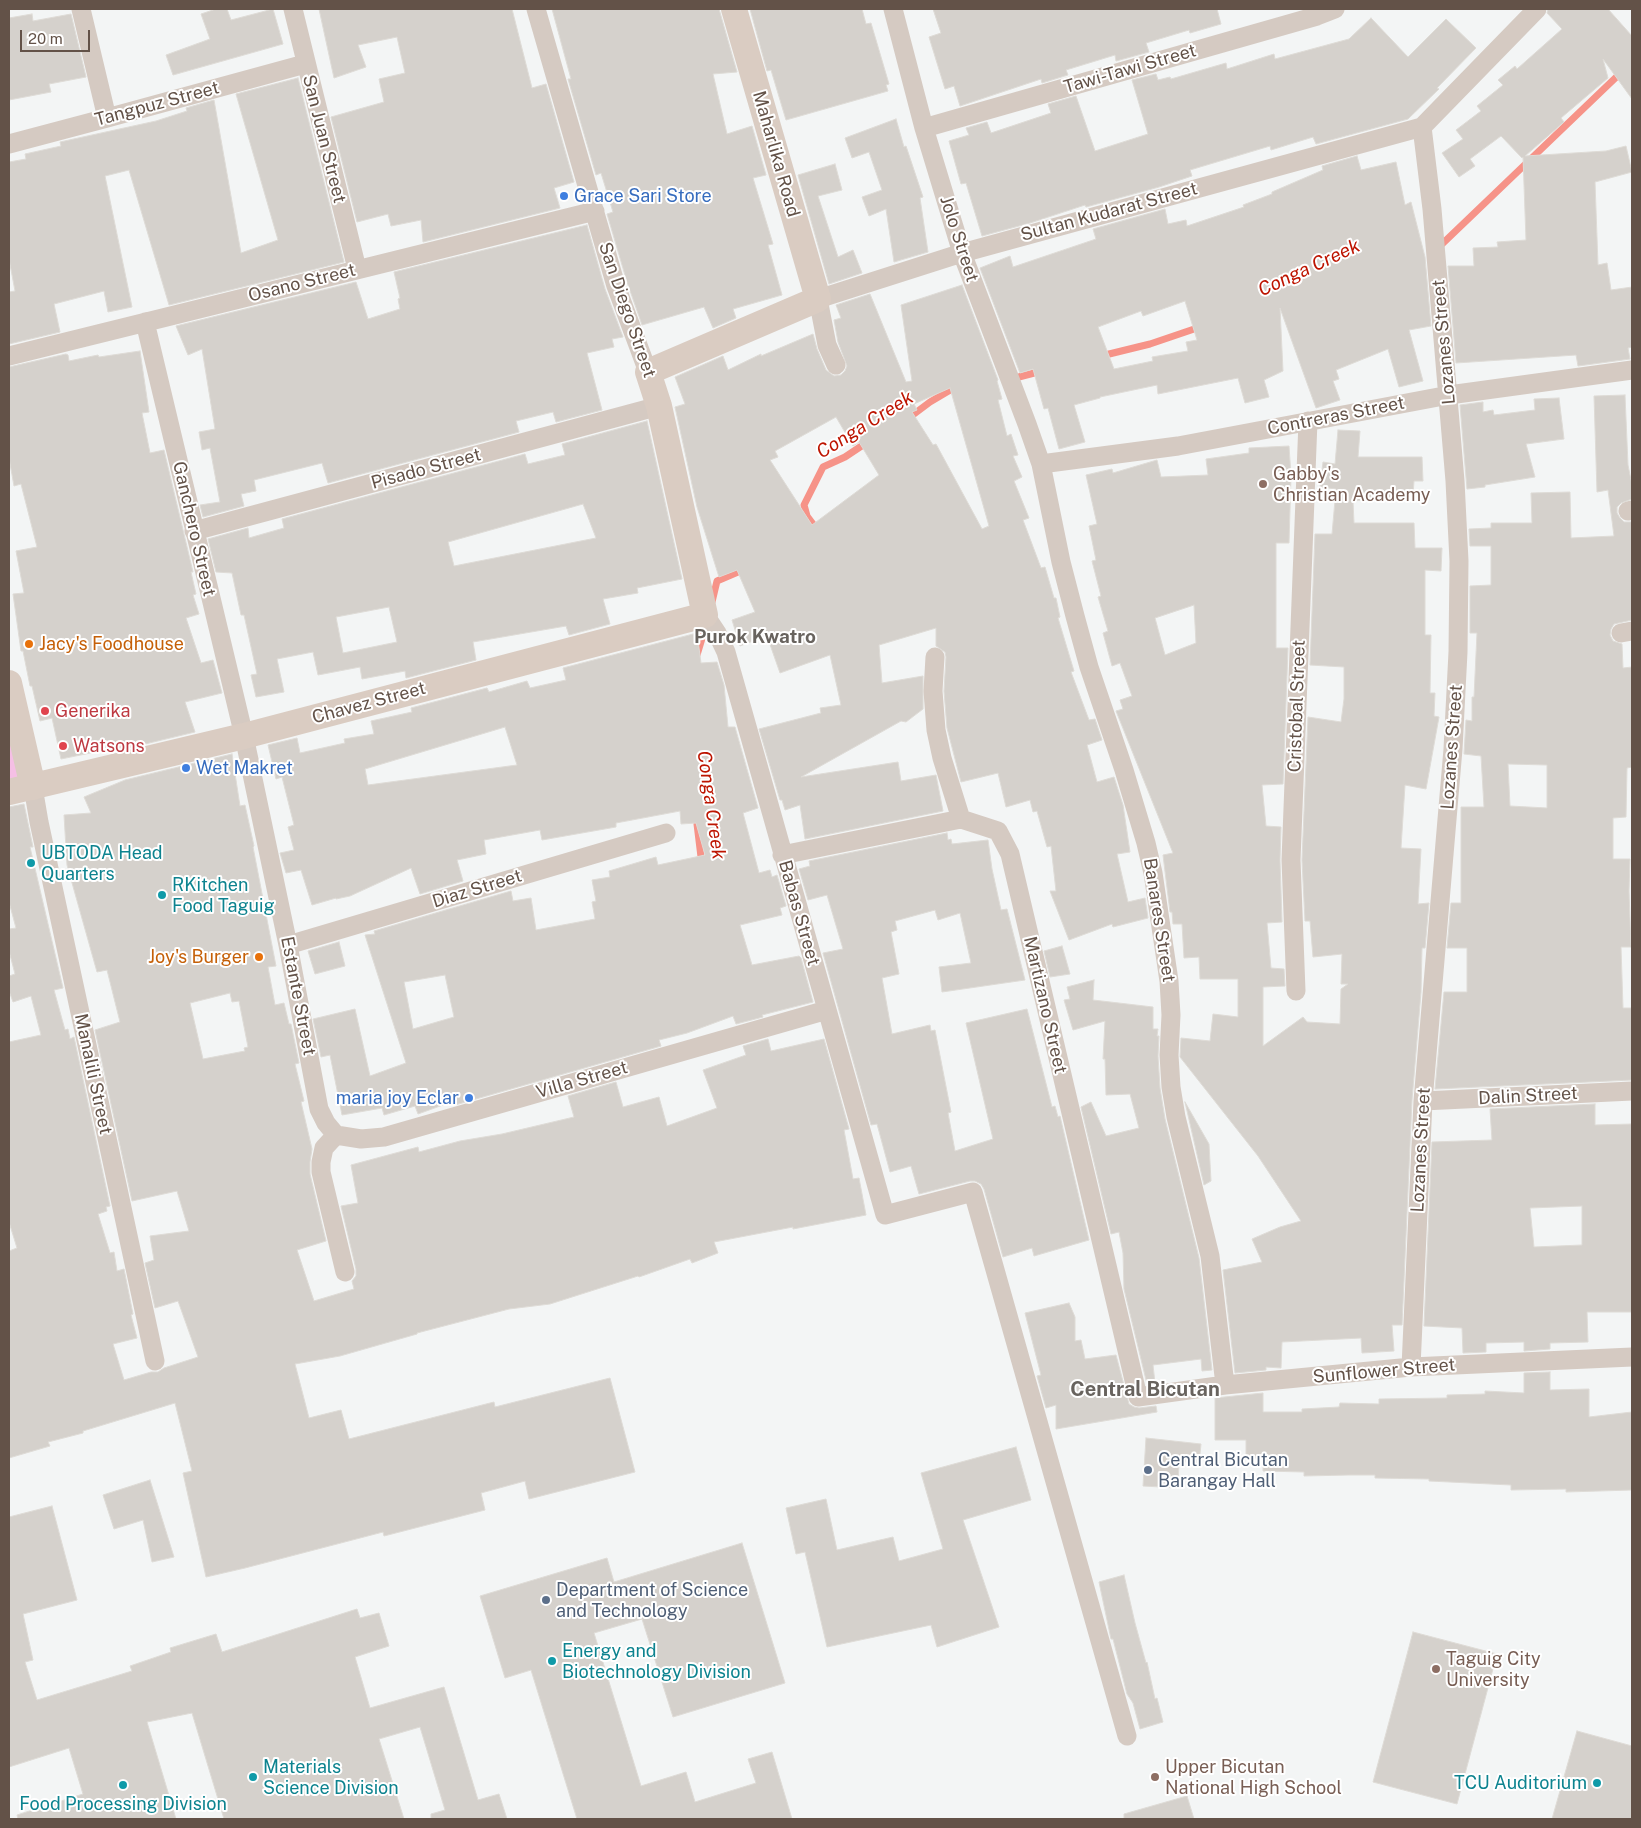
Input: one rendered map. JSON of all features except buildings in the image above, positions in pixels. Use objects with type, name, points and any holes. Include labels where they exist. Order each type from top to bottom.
[{"type":"street","points":[[81,9],[107,118]]},
{"type":"street","name":"San Juan Street","points":[[293,9],[357,270]]},
{"type":"street","name":"San Diego Street","points":[[536,9],[616,286],[659,406],[708,621]]},
{"type":"street","name":"Maharlika Road","points":[[734,9],[818,298]]},
{"type":"street","name":"Jolo Street","points":[[893,9],[924,128],[962,253],[1041,464]]},
{"type":"street","name":"Tawi-Tawi Street","points":[[924,128],[1317,16],[1335,9]]},
{"type":"street","name":"Sultan Kudarat Street","points":[[648,372],[818,298],[962,253],[1422,126],[1538,9]]},
{"type":"street","name":"Tangpuz Street","points":[[9,144],[306,64]]},
{"type":"street","name":"Lozanes Street","points":[[1411,1367],[1423,1101],[1453,749],[1458,652],[1459,561],[1449,395],[1432,209],[1422,126]]},
{"type":"street","name":"Osano Street","points":[[9,356],[594,211]]},
{"type":"street","points":[[818,298],[827,345],[836,365]]},
{"type":"street","name":"Ganchero Street","points":[[145,322],[244,736]]},
{"type":"street","name":"Contreras Street","points":[[1041,464],[1170,448],[1308,420],[1449,395],[1632,370]]},
{"type":"street","name":"Pisado Street","points":[[194,531],[659,406]]},
{"type":"street","name":"Cristobal Street","points":[[1296,991],[1291,860],[1308,420]]},
{"type":"street","name":"Banares Street","points":[[1041,464],[1061,562],[1075,616],[1089,667],[1139,818],[1153,873],[1169,981],[1171,1087],[1176,1117],[1210,1256],[1225,1385]]},
{"type":"street","name":"Chavez Street","points":[[21,790],[708,621]]},
{"type":"street","name":"Babas Street","points":[[708,621],[726,652],[885,1215],[973,1192],[1127,1736]]},
{"type":"street","points":[[935,657],[933,691],[936,730],[942,758],[961,819]]},
{"type":"street","points":[[9,683],[21,790]]},
{"type":"street","name":"Estante Street","points":[[244,736],[288,945],[319,1109],[326,1123],[336,1135]]},
{"type":"street","name":"Manalili Street","points":[[21,790],[39,822],[155,1361]]},
{"type":"street","name":"Martizano Street","points":[[782,855],[961,819],[998,831],[1010,854],[1138,1397]]},
{"type":"street","name":"Diaz Street","points":[[288,945],[666,833]]},
{"type":"street","name":"Villa Street","points":[[336,1135],[361,1139],[384,1137],[827,1010]]},
{"type":"street","name":"Dalin Street","points":[[1423,1101],[1632,1091]]},
{"type":"street","points":[[336,1135],[324,1148],[321,1172],[346,1272]]},
{"type":"street","name":"Sunflower Street","points":[[1138,1397],[1225,1385],[1411,1367],[1632,1357]]},
{"type":"shaded area","points":[[9,725],[21,781],[9,783]]},
{"type":"waterway","name":"Conga Creek","points":[[1440,246],[1632,62]]},
{"type":"waterway","name":"Conga Creek","points":[[1101,356],[1150,344],[1203,326]]},
{"type":"waterway","name":"Conga Creek","points":[[1015,378],[1042,371]]},
{"type":"waterway","name":"Conga Creek","points":[[906,420],[930,402],[957,386]]},
{"type":"waterway","name":"Conga Creek","points":[[807,528],[813,524],[807,516],[804,505],[823,467],[845,457],[869,441]]},
{"type":"waterway","name":"Conga Creek","points":[[712,602],[717,581],[745,569]]},
{"type":"waterway","name":"Conga Creek","points":[[697,655],[707,622]]},
{"type":"waterway","name":"Conga Creek","points":[[697,824],[702,865]]},
{"type":"place","name":"Grace Sari Store","points":[[564,196]]},
{"type":"place","name":"Gabby's Christian Academy","points":[[1263,484]]},
{"type":"place","name":"Jacy's Foodhouse","points":[[29,644]]},
{"type":"place","name":"Generika","points":[[45,711]]},
{"type":"place","name":"Watsons","points":[[63,746]]},
{"type":"place","name":"Wet Makret","points":[[186,768]]},
{"type":"place","name":"UBTODA Head Quarters","points":[[31,863]]},
{"type":"place","name":"RKitchen Food Taguig","points":[[162,895]]},
{"type":"place","name":"Joy's Burger","points":[[259,957]]},
{"type":"place","name":"maria joy Eclar","points":[[469,1098]]},
{"type":"place","name":"Central Bicutan Barangay Hall","points":[[1148,1470]]},
{"type":"place","name":"Department of Science and Technology","points":[[546,1600]]},
{"type":"place","name":"Energy and Biotechnology Division","points":[[552,1661]]},
{"type":"place","name":"Taguig City University","points":[[1436,1669]]},
{"type":"place","name":"Materials Science Division","points":[[253,1777]]},
{"type":"place","name":"Upper Bicutan National High School","points":[[1155,1777]]},
{"type":"place","name":"TCU Auditorium","points":[[1597,1783]]},
{"type":"place","name":"Food Processing Division","points":[[123,1785]]},
{"type":"district","name":"Purok Kwatro","points":[[755,637]]},
{"type":"district","name":"Central Bicutan","points":[[1145,1390]]}]
